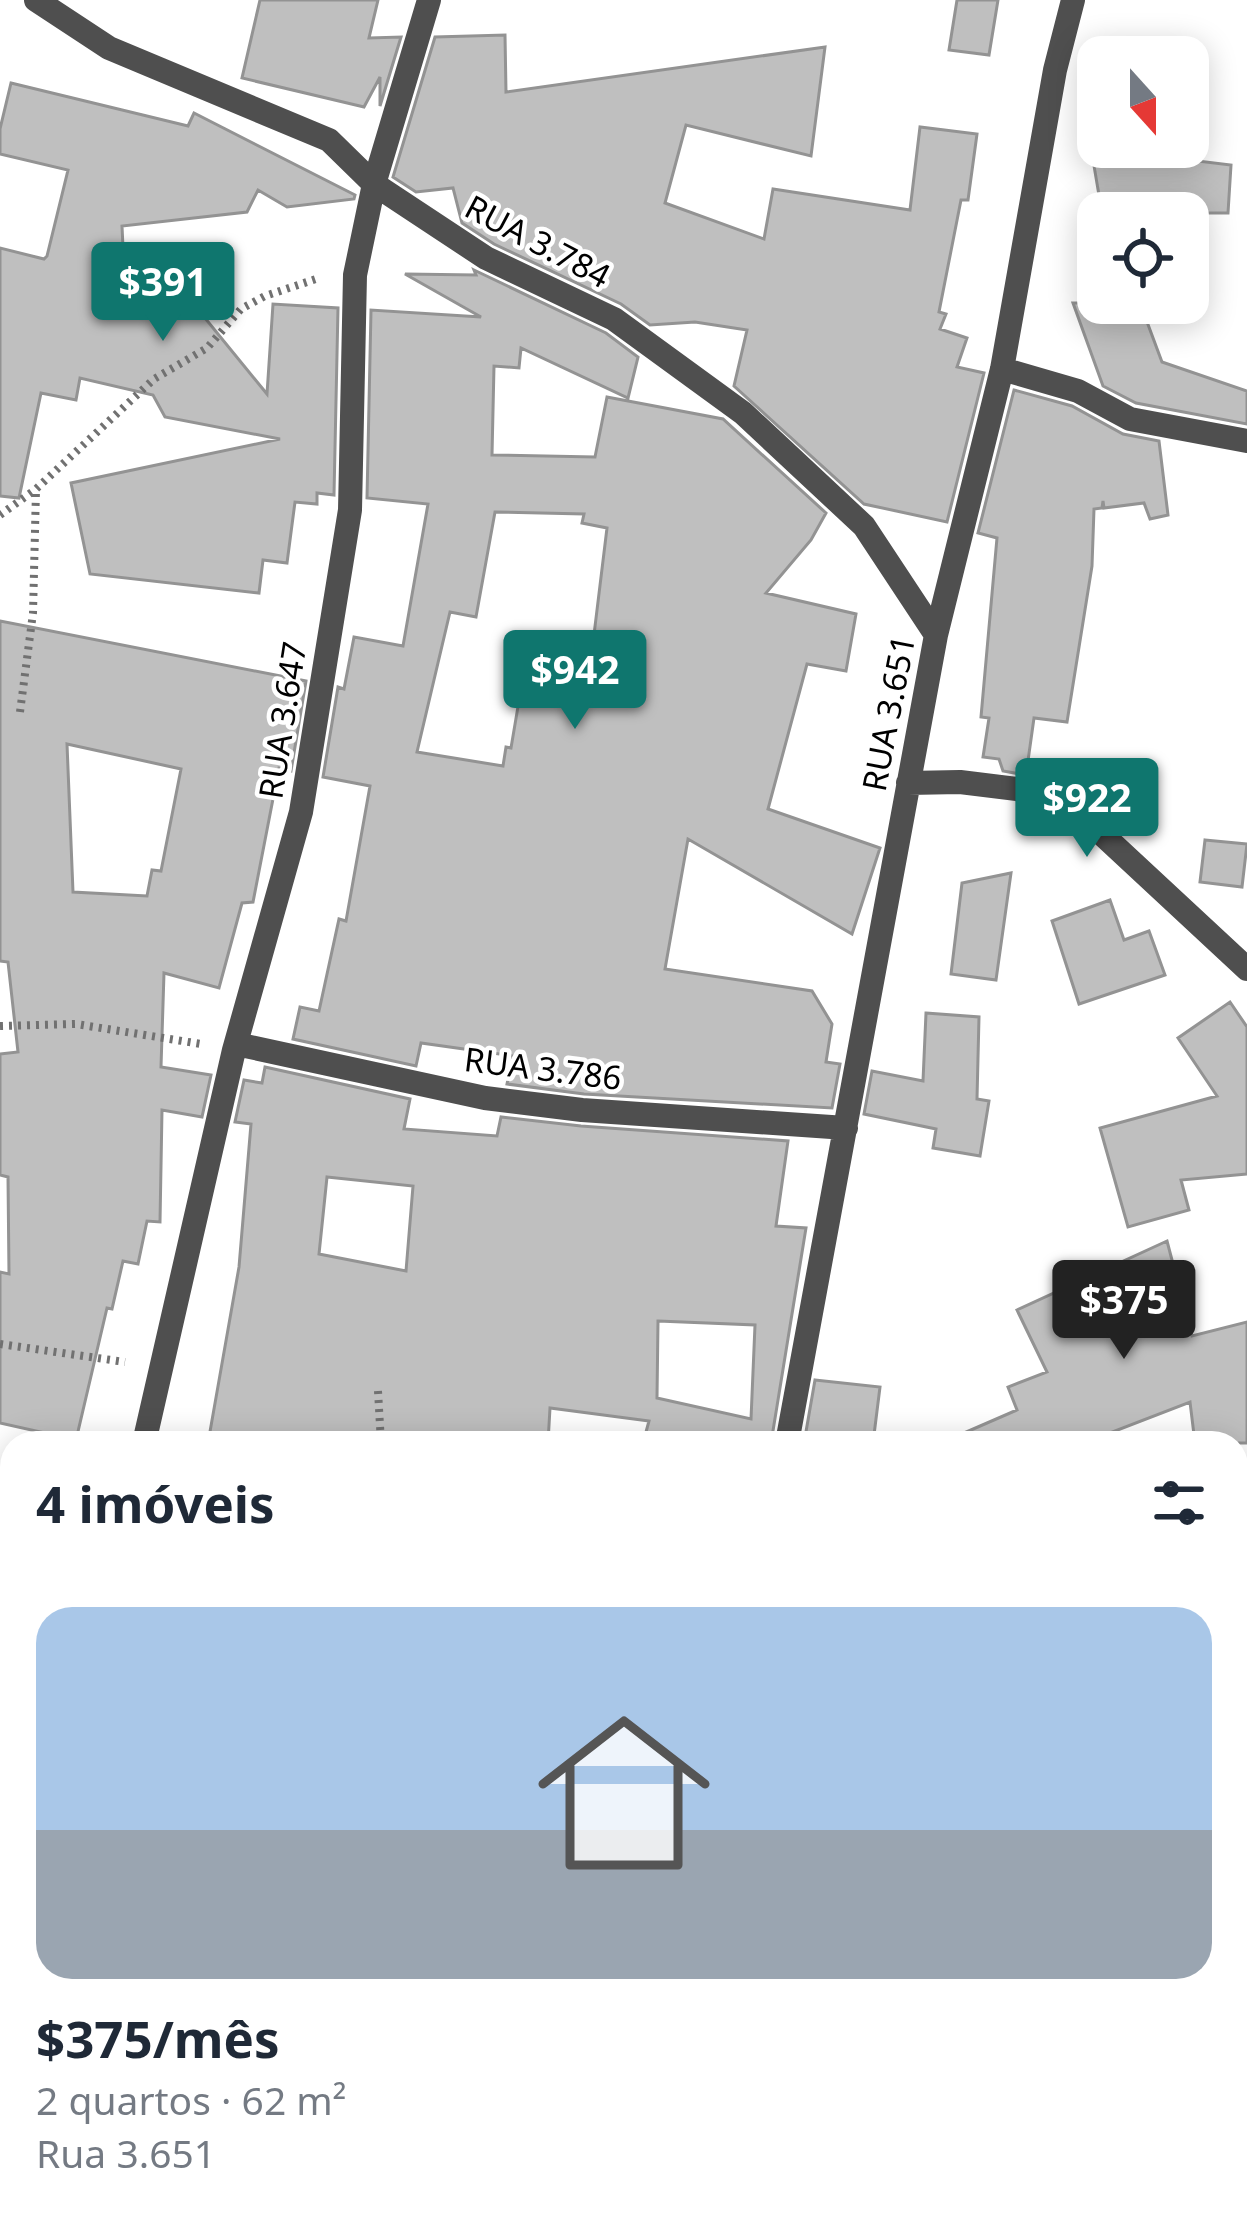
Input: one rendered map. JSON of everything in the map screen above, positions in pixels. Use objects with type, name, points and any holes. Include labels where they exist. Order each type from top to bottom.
[{"type":"street","name":"RUA 3.784","points":[[36,0],[109,48],[328,140],[374,184],[486,258],[614,319],[743,413],[864,526],[936,634]]},
{"type":"street","name":"RUA 3.647","points":[[147,1431],[235,1047],[301,812],[350,510],[355,274],[374,184],[429,0]]},
{"type":"street","name":"RUA 3.651","points":[[789,1431],[936,634],[1002,369],[1055,70],[1073,0]]},
{"type":"street","points":[[1002,369],[1078,391],[1130,419],[1247,441]]},
{"type":"street","points":[[908,783],[960,782],[1017,789],[1076,810],[1247,969]]},
{"type":"street","name":"RUA 3.786","points":[[235,1047],[485,1098],[582,1110],[846,1128]]},
{"type":"path","points":[[0,515],[35,489],[154,379],[207,348],[241,309],[297,285],[355,274]]},
{"type":"path","points":[[20,712],[33,613],[35,489]]},
{"type":"path","points":[[0,1026],[76,1024],[235,1047]]},
{"type":"path","points":[[0,1343],[162,1366]]},
{"type":"path","points":[[379,1391],[381,1431]]},
{"type":"building","points":[[260,0],[378,0],[369,38],[401,37],[380,106],[380,77],[364,107],[242,78]]},
{"type":"building","points":[[957,0],[998,0],[989,55],[949,50]]},
{"type":"building","points":[[505,35],[506,92],[825,47],[811,156],[686,125],[665,203],[764,239],[773,189],[910,210],[920,127],[977,134],[968,200],[961,200],[939,312],[946,314],[940,329],[967,338],[957,367],[984,373],[947,522],[864,504],[734,386],[747,330],[695,322],[650,325],[621,304],[494,244],[462,223],[453,188],[416,192],[393,177],[435,37]]},
{"type":"building","points":[[11,83],[188,126],[194,113],[355,195],[354,199],[287,207],[258,190],[247,212],[122,226],[124,269],[165,269],[267,394],[273,304],[338,308],[334,495],[317,493],[317,504],[295,502],[287,563],[263,560],[259,593],[90,574],[71,483],[280,439],[165,417],[153,395],[80,378],[76,400],[41,393],[19,498],[0,496],[0,248],[47,256],[68,170],[0,154],[0,129]]},
{"type":"building","points":[[1231,165],[1228,213],[1209,213],[1209,192],[1098,192],[1094,168]]},
{"type":"building","points":[[474,270],[606,333],[638,357],[628,398],[521,348],[519,368],[494,366],[492,455],[595,457],[607,397],[723,419],[826,513],[811,540],[766,593],[856,614],[846,671],[807,664],[768,809],[880,848],[852,934],[688,839],[665,969],[812,991],[832,1024],[826,1062],[840,1064],[832,1108],[584,1094],[507,1084],[513,1056],[421,1043],[416,1066],[293,1039],[300,1007],[319,1011],[339,919],[346,921],[370,786],[323,777],[338,687],[344,689],[354,637],[403,646],[428,504],[367,498],[371,310],[481,317],[405,274],[476,275]],"holes":[[[495,512],[584,514],[582,523],[607,528],[588,684],[579,682],[578,687],[523,677],[511,748],[506,747],[503,766],[417,752],[450,612],[476,617]]]},
{"type":"building","points":[[1081,324],[1148,324],[1162,362],[1247,391],[1247,424],[1136,403],[1103,386]]},
{"type":"building","points":[[1014,390],[1072,406],[1123,434],[1159,441],[1168,515],[1150,519],[1144,503],[1104,508],[1103,501],[1102,508],[1094,509],[1092,566],[1067,722],[1034,718],[1026,775],[1003,771],[999,759],[983,757],[989,718],[981,717],[997,538],[978,533]]},
{"type":"building","points":[[0,621],[306,681],[291,771],[279,768],[253,902],[242,903],[219,988],[164,973],[161,1067],[211,1075],[202,1117],[162,1110],[160,1222],[147,1221],[138,1264],[123,1261],[78,1431],[36,1431],[0,1423],[0,1272],[9,1274],[8,1177],[0,1175],[0,1054],[18,1052],[8,962],[0,961]],"holes":[[[67,744],[181,769],[161,871],[152,870],[147,896],[73,892]]]},
{"type":"building","points":[[1205,840],[1247,844],[1242,887],[1200,882]]},
{"type":"building","points":[[1011,873],[996,980],[951,974],[962,883]]},
{"type":"building","points":[[1110,900],[1124,940],[1149,931],[1165,975],[1079,1004],[1052,921]]},
{"type":"building","points":[[1230,1002],[1247,1027],[1247,1174],[1181,1180],[1189,1210],[1128,1227],[1100,1128],[1217,1096],[1178,1038]]},
{"type":"building","points":[[926,1013],[979,1017],[977,1099],[989,1101],[980,1156],[933,1148],[936,1129],[864,1114],[872,1071],[923,1081]]},
{"type":"building","points":[[265,1067],[410,1099],[404,1129],[497,1136],[501,1117],[788,1141],[776,1226],[806,1228],[773,1431],[646,1431],[649,1421],[550,1408],[549,1431],[210,1431],[239,1267],[251,1124],[235,1122],[244,1080],[262,1083]],"holes":[[[327,1177],[413,1186],[406,1271],[319,1254]],[[658,1321],[755,1325],[751,1419],[657,1398]]]},
{"type":"building","points":[[1167,1241],[1192,1336],[1247,1322],[1247,1431],[1194,1431],[1190,1402],[1115,1431],[969,1431],[1017,1410],[1008,1387],[1047,1372],[1017,1310]]},
{"type":"building","points":[[815,1380],[880,1387],[874,1431],[806,1431]]}]
